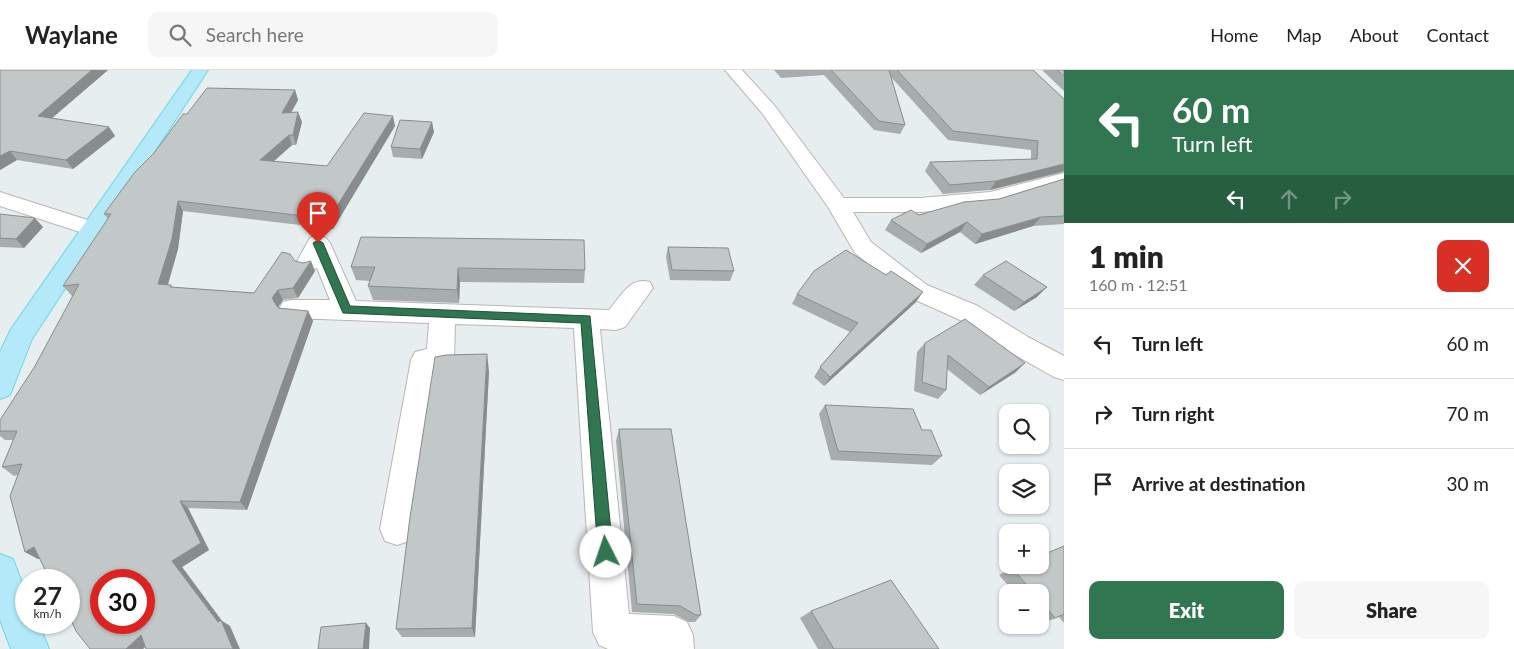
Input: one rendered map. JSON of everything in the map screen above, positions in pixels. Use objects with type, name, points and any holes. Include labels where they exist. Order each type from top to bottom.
[{"type":"main road","points":[[0,387],[20,336],[200,70]]},
{"type":"main road","points":[[0,572],[30,649]]},
{"type":"street","points":[[733,70],[768,109],[838,205],[862,247],[918,291],[969,313],[1018,344],[1064,369]]},
{"type":"street","points":[[838,205],[920,205],[991,199],[1064,179]]},
{"type":"street","points":[[0,199],[92,229]]},
{"type":"street","points":[[308,263],[318,243],[347,310]]},
{"type":"street","points":[[292,309],[616,320],[641,288]]},
{"type":"street","points":[[397,529],[425,360],[440,361],[442,314]]},
{"type":"street","points":[[586,319],[612,632],[674,635],[675,649]]},
{"type":"building","points":[[0,70],[92,70],[38,116],[109,127],[66,160],[10,151],[0,156]]},
{"type":"building","points":[[831,70],[889,70],[905,125],[879,121]]},
{"type":"building","points":[[897,70],[1033,70],[1064,99],[1064,164],[996,181],[950,185],[930,162],[1037,159],[1038,141],[953,131]]},
{"type":"building","points":[[1057,70],[1064,70],[1064,76]]},
{"type":"building","points":[[207,88],[295,90],[282,113],[298,112],[293,135],[289,135],[260,160],[327,166],[364,113],[393,116],[329,219],[178,201],[172,239],[158,284],[171,285],[170,287],[254,293],[282,252],[290,254],[295,261],[303,263],[311,261],[293,288],[278,290],[272,298],[278,308],[308,311],[240,502],[180,501],[201,543],[172,561],[218,622],[221,620],[233,649],[146,649],[141,635],[126,649],[90,649],[78,634],[80,634],[80,569],[45,569],[34,547],[25,552],[10,496],[22,464],[2,467],[17,431],[0,431],[0,420],[35,366],[79,284],[63,286],[111,214],[104,214],[135,172],[154,153],[183,114],[187,114]]},
{"type":"building","points":[[400,120],[432,122],[420,149],[391,147]]},
{"type":"building","points":[[1064,179],[1064,216],[1041,217],[982,234],[967,222],[927,244],[891,220],[911,210],[919,215],[964,202],[999,199]]},
{"type":"building","points":[[0,214],[35,218],[16,239],[0,238]]},
{"type":"building","points":[[361,237],[584,240],[585,270],[458,268],[457,290],[368,286],[375,267],[351,267]]},
{"type":"building","points":[[668,247],[728,248],[734,271],[672,270]]},
{"type":"building","points":[[846,250],[886,275],[891,271],[923,292],[830,377],[820,367],[858,323],[797,294],[814,271]]},
{"type":"building","points":[[1006,261],[1047,287],[1024,302],[983,275]]},
{"type":"building","points":[[965,319],[1025,363],[989,387],[948,355],[946,390],[922,382],[925,343]]},
{"type":"building","points":[[487,354],[472,628],[396,629],[410,517],[435,357]]},
{"type":"building","points":[[825,405],[913,409],[922,430],[931,430],[942,456],[838,451]]},
{"type":"building","points":[[619,429],[671,429],[701,615],[696,615],[680,606],[637,604]]},
{"type":"building","points":[[1064,546],[1064,614],[1055,618],[1049,611],[1049,584],[1026,584],[1017,574],[1049,574],[1049,552]]},
{"type":"building","points":[[891,580],[939,649],[834,649],[811,611]]},
{"type":"building","points":[[366,623],[363,649],[318,649],[321,627]]},
{"type":"route","points":[[318,243],[347,310],[586,319],[606,552]]}]
